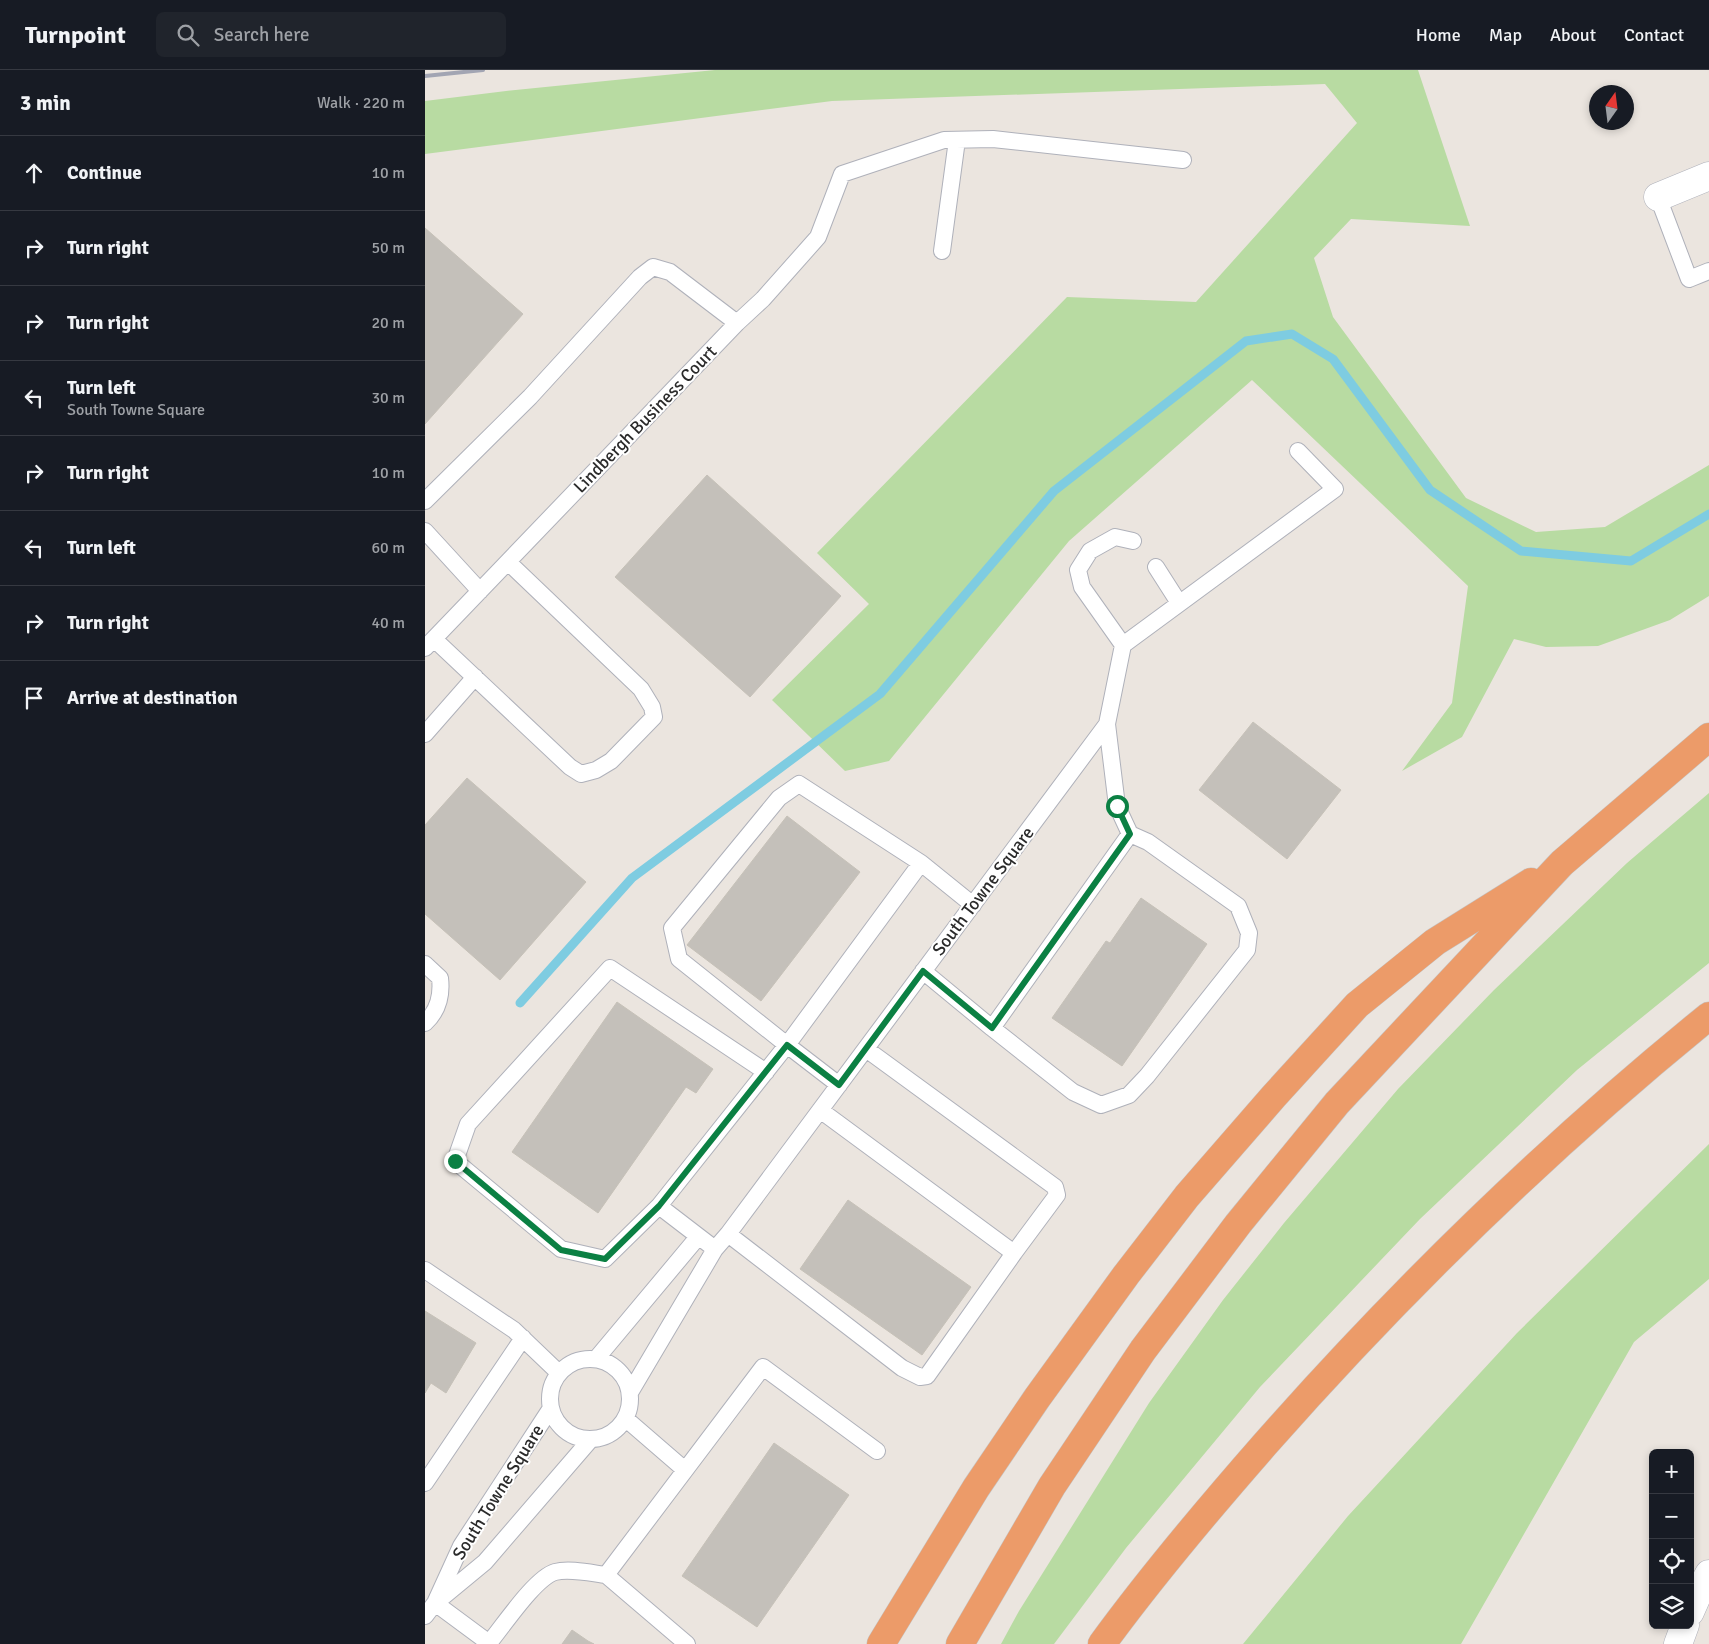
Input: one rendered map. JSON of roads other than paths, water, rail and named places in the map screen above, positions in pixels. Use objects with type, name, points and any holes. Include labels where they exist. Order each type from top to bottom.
[{"type":"highway","points":[[960,1644],[1052,1486],[1143,1350],[1238,1224],[1337,1103],[1562,862],[1709,737]]},
{"type":"highway","points":[[881,1644],[976,1488],[1043,1390],[1126,1275],[1182,1203],[1274,1096],[1357,1005],[1435,942],[1562,862]]},
{"type":"highway","points":[[1102,1644],[1122,1616],[1217,1499],[1323,1378],[1434,1264],[1550,1152],[1659,1056],[1709,1016]]},
{"type":"highway","points":[[1109,1644],[1122,1616]]},
{"type":"street","points":[[1658,197],[1709,176]]},
{"type":"street","points":[[1694,1603],[1709,1574]]},
{"type":"street","points":[[1678,1644],[1684,1629]]},
{"type":"lane","points":[[942,251],[957,140],[993,139],[1183,160]]},
{"type":"lane","name":"Lindbergh Business Court","points":[[429,644],[763,299],[818,237],[841,174],[944,140],[957,140]]},
{"type":"lane","points":[[1658,197],[1689,279],[1709,271]]},
{"type":"lane","points":[[425,501],[530,397],[639,277],[653,267],[670,272],[737,324]]},
{"type":"lane","points":[[923,971],[1073,1092],[1101,1104],[1129,1095],[1147,1076],[1247,950],[1249,933],[1239,906],[1148,842],[1130,834],[1117,806],[1107,724],[1123,645],[1335,488],[1298,452]]},
{"type":"lane","points":[[425,531],[480,591]]},
{"type":"lane","points":[[1123,645],[1082,587],[1078,570],[1090,551],[1115,538],[1133,541]]},
{"type":"lane","points":[[429,644],[475,677],[570,766],[581,774],[596,770],[611,761],[653,717],[652,706],[641,689],[508,562]]},
{"type":"lane","points":[[1155,567],[1179,603]]},
{"type":"lane","points":[[425,734],[475,677]]},
{"type":"lane","name":"South Towne Square","points":[[626,1419],[631,1406],[631,1391],[715,1249],[1107,724]]},
{"type":"lane","points":[[839,1085],[679,959],[672,928],[779,798],[799,784],[921,863],[973,905]]},
{"type":"lane","points":[[992,1028],[1130,834]]},
{"type":"lane","points":[[766,1072],[610,968],[469,1124],[455,1161],[561,1250],[605,1259],[659,1206],[766,1072],[921,863]]},
{"type":"lane","points":[[425,964],[440,978],[441,992],[433,1016],[425,1023]]},
{"type":"lane","points":[[728,1234],[903,1368],[920,1377],[927,1376],[1057,1195],[1055,1187],[866,1049]]},
{"type":"lane","points":[[820,1110],[1014,1253]]},
{"type":"lane","points":[[659,1206],[715,1249]]},
{"type":"lane","points":[[596,1359],[698,1237]]},
{"type":"lane","points":[[425,1270],[523,1338],[559,1373],[569,1364],[576,1361],[583,1359],[604,1360],[616,1367],[625,1378],[631,1391]]},
{"type":"lane","points":[[425,1483],[523,1338]]},
{"type":"lane","points":[[605,1574],[763,1367],[877,1451]]},
{"type":"lane","name":"South Towne Square","points":[[559,1373],[552,1386],[550,1400],[551,1408],[557,1421],[567,1431],[579,1438],[591,1439]]},
{"type":"lane","name":"South Towne Square","points":[[425,1616],[435,1603],[461,1546],[551,1408]]},
{"type":"lane","points":[[591,1439],[605,1437],[617,1430],[626,1419],[685,1470]]},
{"type":"lane","name":"South Towne Square","points":[[435,1603],[485,1562],[591,1439]]},
{"type":"lane","points":[[435,1603],[489,1643],[540,1580],[555,1572],[575,1571],[605,1574],[687,1644]]},
{"type":"waterway","points":[[520,1003],[632,878],[880,694],[1054,491],[1246,341],[1292,334],[1333,359],[1430,490],[1521,551],[1631,561],[1709,514]]},
{"type":"railway","points":[[425,76],[483,70]]}]
